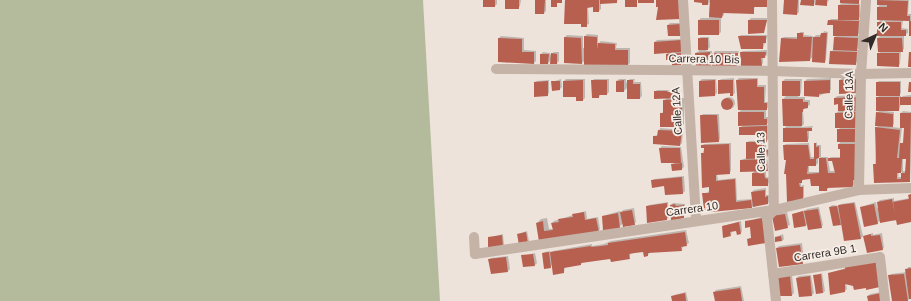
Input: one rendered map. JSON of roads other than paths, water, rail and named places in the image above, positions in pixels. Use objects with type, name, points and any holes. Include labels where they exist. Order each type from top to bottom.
[{"type":"street","name":"Calle 12A","points":[[683,0],[696,221]]},
{"type":"street","name":"Calle 13","points":[[772,0],[774,210],[767,218],[776,301]]},
{"type":"street","name":"Calle 13A","points":[[859,190],[861,74],[866,0]]},
{"type":"street","name":"Carrera 10 Bis","points":[[496,69],[687,70],[861,74],[911,73]]},
{"type":"street","name":"Carrera 10","points":[[474,237],[475,254],[774,210],[859,190],[911,188]]},
{"type":"street","name":"Carrera 9B 1","points":[[773,274],[880,257],[885,301]]}]
